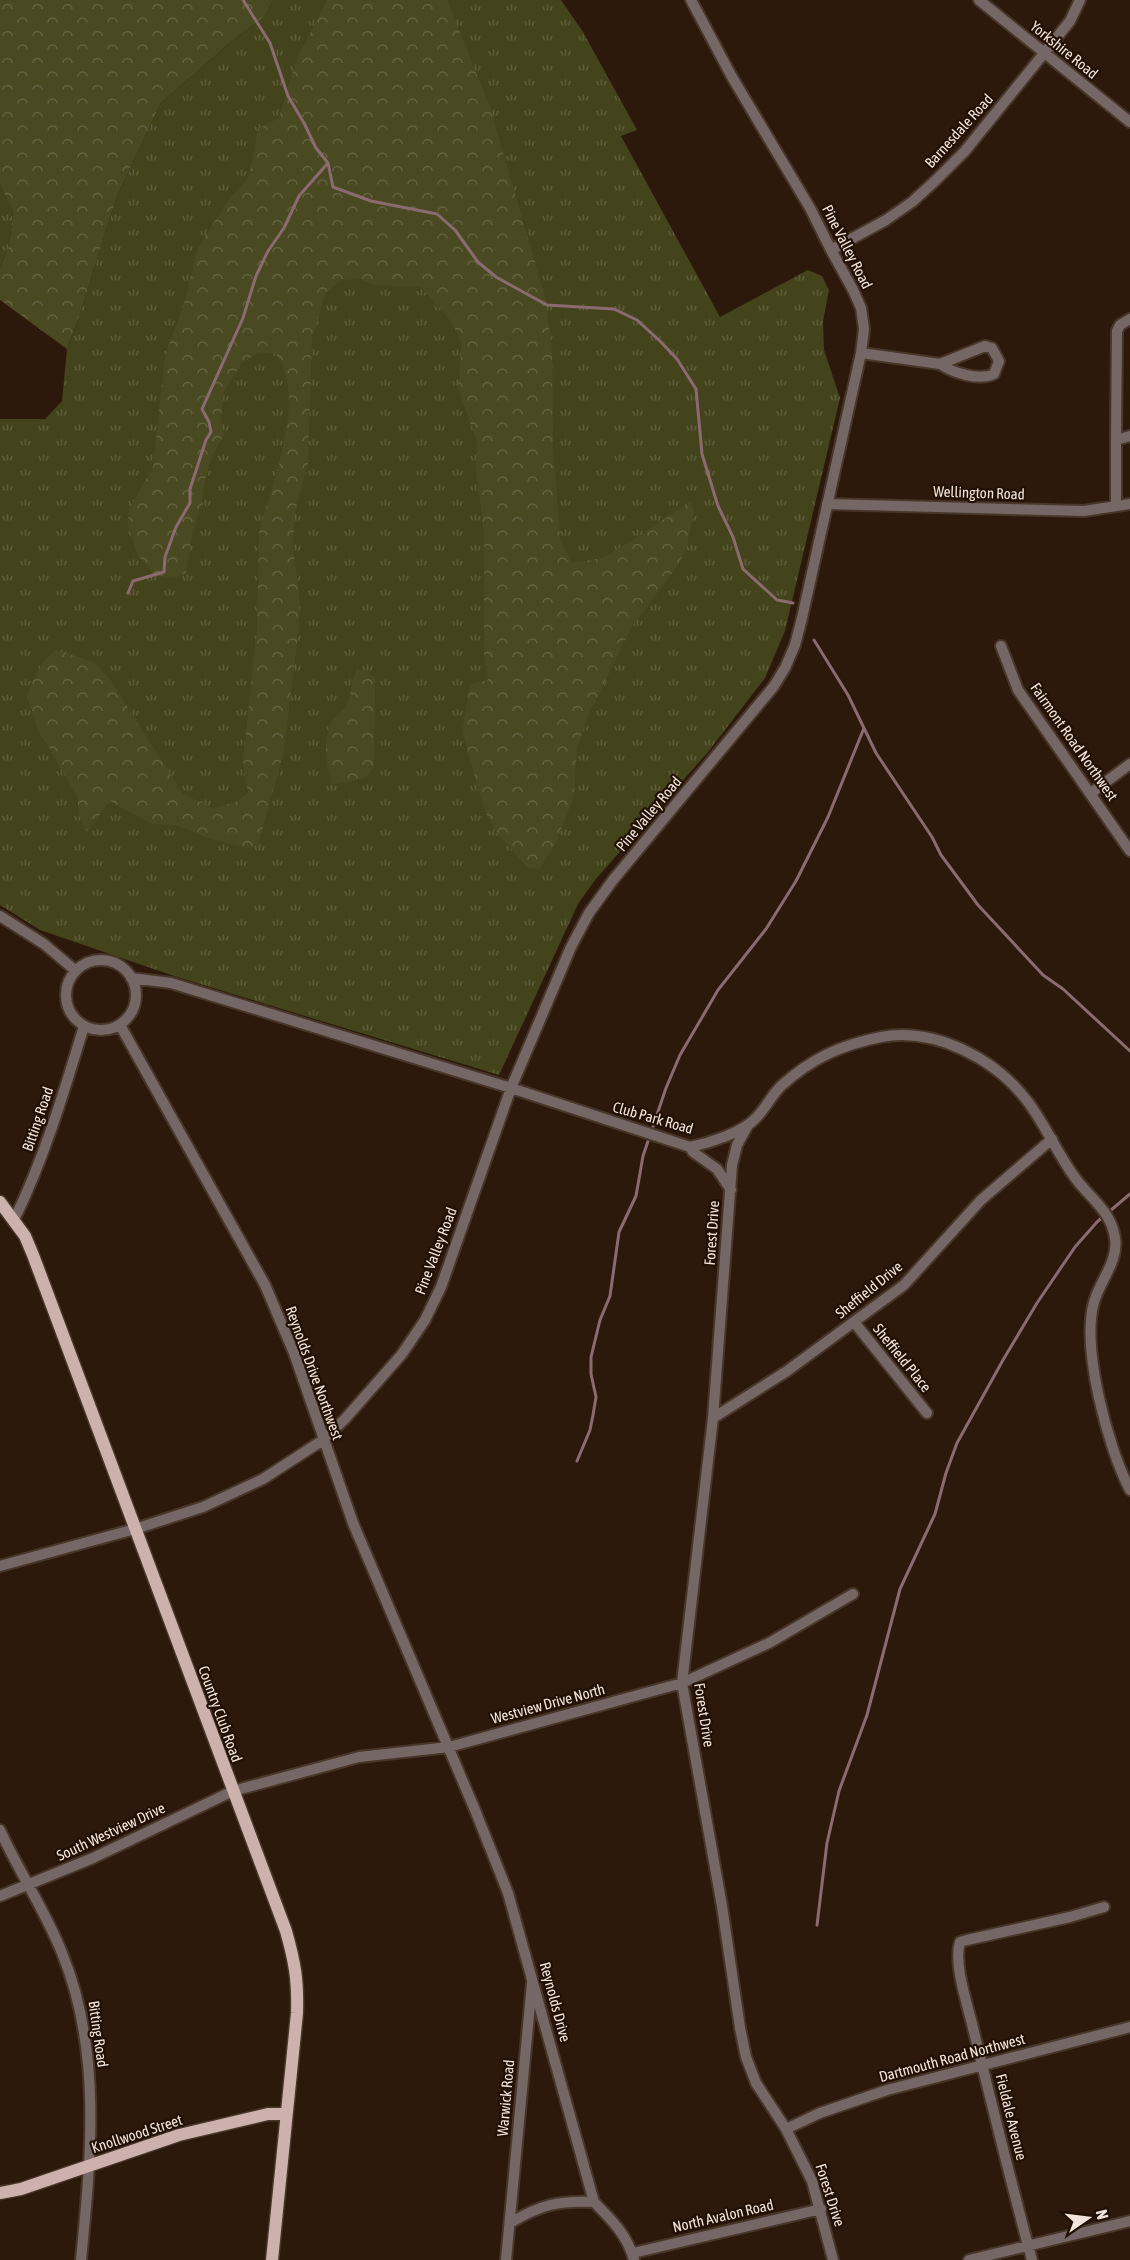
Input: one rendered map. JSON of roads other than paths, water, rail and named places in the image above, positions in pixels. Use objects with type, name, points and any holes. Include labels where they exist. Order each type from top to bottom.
[{"type":"main road","name":"Country Club Road","points":[[0,1202],[25,1236],[33,1255],[286,1931],[297,1974],[297,2013],[272,2260]]},
{"type":"main road","name":"Knollwood Street","points":[[0,2193],[21,2189],[179,2135],[268,2114],[286,2114]]},
{"type":"street","name":"Pine Valley Road","points":[[0,1566],[135,1529],[203,1507],[232,1494],[283,1467],[323,1440],[345,1419],[402,1354],[425,1320],[441,1287],[511,1088],[566,957],[589,913],[613,880],[759,706],[785,668],[795,645],[802,618],[861,353],[864,329],[861,308],[853,290],[810,208],[732,77],[691,0]]},
{"type":"street","name":"Yorkshire Road","points":[[979,0],[1130,122]]},
{"type":"street","name":"Barnesdale Road","points":[[831,250],[886,220],[934,182],[965,151],[1070,21],[1080,0]]},
{"type":"street","points":[[1116,506],[1117,331],[1125,320],[1130,319]]},
{"type":"street","points":[[861,353],[940,364],[956,372],[987,377],[994,374],[999,361],[992,348],[985,346],[940,364]]},
{"type":"street","points":[[1116,440],[1130,436]]},
{"type":"street","name":"Wellington Road","points":[[827,504],[1084,511],[1130,504]]},
{"type":"street","name":"Fairmont Road Northwest","points":[[1001,646],[1018,690],[1130,851]]},
{"type":"street","points":[[1091,793],[1130,764]]},
{"type":"street","points":[[0,916],[44,945],[76,971]]},
{"type":"street","points":[[102,960],[113,963],[131,978],[135,988],[133,1009],[120,1025],[102,1030],[84,1026],[68,1009],[67,986],[76,971],[90,962],[102,960]]},
{"type":"street","name":"Club Park Road","points":[[131,978],[171,983],[511,1088],[650,1136],[690,1147],[719,1140],[750,1122],[757,1117],[786,1082],[820,1057],[839,1047],[884,1036],[922,1036],[946,1043],[977,1058],[1001,1074],[1028,1101],[1076,1179],[1109,1217],[1115,1237],[1115,1254],[1095,1300],[1091,1317],[1091,1355],[1110,1437],[1130,1490]]},
{"type":"street","name":"Reynolds Drive Northwest","points":[[120,1025],[265,1285],[294,1353],[323,1440],[373,1571],[449,1747]]},
{"type":"street","name":"Bitting Road","points":[[14,1220],[39,1162],[84,1026]]},
{"type":"street","name":"Forest Drive","points":[[750,1122],[744,1130],[733,1157],[713,1418],[682,1683],[722,1906],[746,2057],[756,2083],[786,2129],[812,2181],[833,2260]]},
{"type":"street","name":"Sheffield Drive","points":[[713,1418],[786,1372],[904,1284],[981,1200],[1052,1139]]},
{"type":"street","points":[[690,1147],[693,1152],[717,1168],[731,1190]]},
{"type":"street","name":"Sheffield Place","points":[[854,1322],[927,1413]]},
{"type":"street","name":"Westview Drive North","points":[[233,1791],[359,1757],[449,1747],[682,1683],[769,1643],[853,1594]]},
{"type":"street","name":"Reynolds Drive","points":[[449,1747],[508,1893],[594,2202],[611,2219],[628,2242],[634,2257]]},
{"type":"street","name":"South Westview Drive","points":[[0,1896],[93,1858],[233,1791]]},
{"type":"street","name":"Bitting Road","points":[[0,1830],[62,1952],[76,1994],[86,2049],[90,2095],[90,2165],[81,2260]]},
{"type":"street","name":"Fieldale Avenue","points":[[1032,2260],[982,2064],[957,1950],[960,1942],[1070,1917],[1104,1906]]},
{"type":"street","name":"Warwick Road","points":[[506,2260],[532,1977]]},
{"type":"street","name":"Dartmouth Road Northwest","points":[[786,2129],[820,2113],[887,2090],[1130,2027]]},
{"type":"street","points":[[510,2223],[530,2211],[552,2203],[594,2202]]},
{"type":"street","name":"North Avalon Road","points":[[634,2257],[821,2209]]},
{"type":"street","points":[[969,2260],[1130,2221]]},
{"type":"waterway","points":[[243,0],[270,43],[288,96],[316,148],[328,163],[333,187],[371,201],[437,214],[455,230],[478,262],[496,277],[547,305],[614,309],[637,320],[677,359],[696,389],[702,454],[718,506],[733,537],[743,569],[777,600],[793,603]]},
{"type":"waterway","points":[[128,593],[133,581],[164,572],[165,557],[176,527],[190,503],[190,489],[206,440],[211,432],[202,409],[243,318],[256,276],[268,251],[284,228],[299,196],[328,163]]},
{"type":"waterway","points":[[814,640],[848,695],[876,753],[932,837],[941,855],[978,905],[1043,975],[1063,989],[1130,1051]]},
{"type":"waterway","points":[[577,1461],[590,1430],[593,1415],[596,1397],[591,1374],[591,1357],[600,1320],[610,1296],[619,1232],[636,1196],[643,1156],[666,1088],[680,1055],[718,990],[766,929],[796,881],[828,817],[864,728]]},
{"type":"waterway","points":[[817,1925],[827,1843],[839,1791],[867,1715],[900,1589],[935,1514],[957,1443],[1037,1303],[1075,1247],[1097,1222],[1130,1194]]}]
